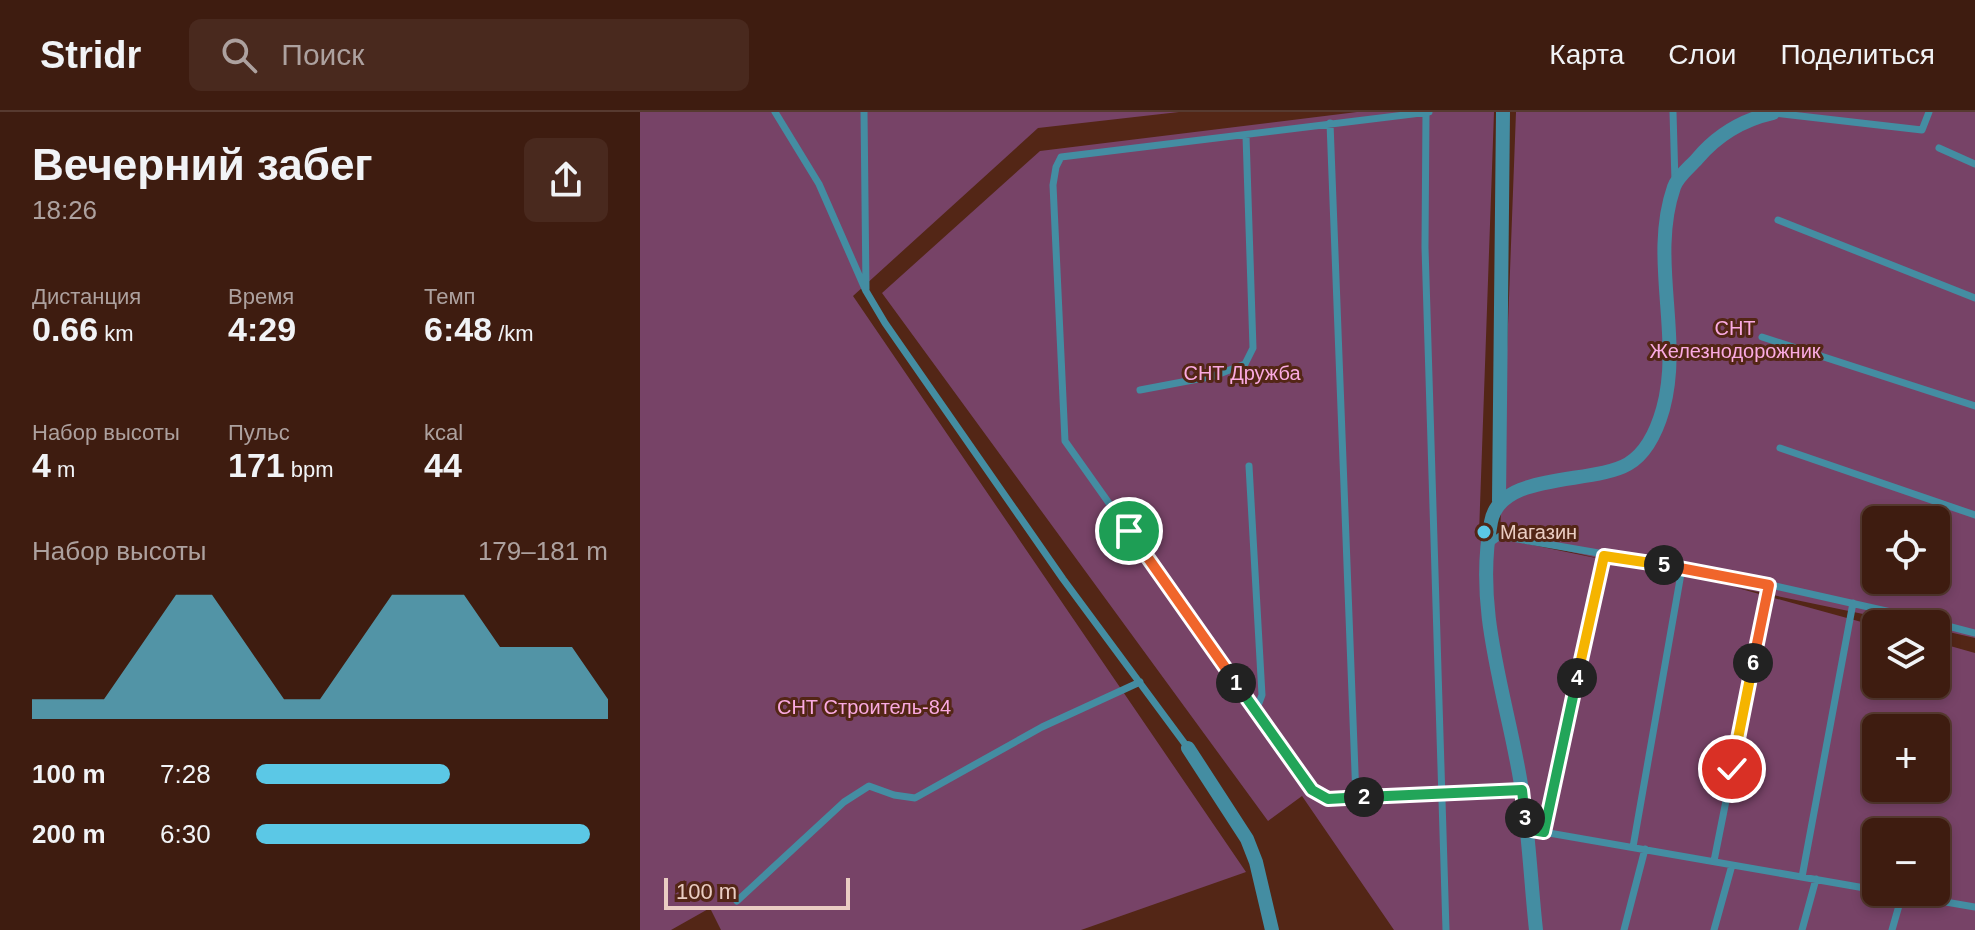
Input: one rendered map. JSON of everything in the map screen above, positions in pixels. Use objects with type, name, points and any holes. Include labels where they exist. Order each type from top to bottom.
[{"type":"street","points":[[1503,112],[1499,501],[1491,518],[1487,545],[1486,595],[1522,790],[1536,930]]},
{"type":"street","points":[[1499,501],[1524,489],[1559,479],[1603,473],[1630,463],[1651,441],[1663,407],[1668,365],[1664,240],[1675,184],[1715,138],[1752,118],[1774,113]]},
{"type":"street","points":[[1188,748],[1247,839],[1256,862],[1272,930]]},
{"type":"lane","points":[[775,112],[819,184],[866,291],[885,323],[1063,579],[1188,748]]},
{"type":"lane","points":[[864,112],[866,291]]},
{"type":"lane","points":[[1446,930],[1441,794],[1425,247],[1427,112],[1061,157],[1053,185],[1065,441],[1312,790],[1328,799],[1356,798],[1441,794],[1522,790]]},
{"type":"lane","points":[[1673,112],[1675,184]]},
{"type":"lane","points":[[1774,113],[1922,130],[1929,112]]},
{"type":"lane","points":[[1330,123],[1356,798]]},
{"type":"lane","points":[[1140,390],[1214,376],[1245,364],[1253,348],[1246,136]]},
{"type":"lane","points":[[1939,148],[1975,164]]},
{"type":"lane","points":[[1778,220],[1975,298]]},
{"type":"lane","points":[[1762,337],[1975,406]]},
{"type":"lane","points":[[1780,448],[1975,515]]},
{"type":"lane","points":[[1249,466],[1262,695],[1256,711]]},
{"type":"lane","points":[[1487,545],[1500,536],[1682,568],[1853,603],[1975,633]]},
{"type":"lane","points":[[1544,832],[1604,556]]},
{"type":"lane","points":[[1633,847],[1682,568]]},
{"type":"lane","points":[[1714,861],[1769,585]]},
{"type":"lane","points":[[1802,877],[1853,603]]},
{"type":"lane","points":[[737,901],[844,802],[869,786],[915,798],[1042,727],[1140,682]]},
{"type":"lane","points":[[1526,829],[1862,887]]},
{"type":"lane","points":[[1624,930],[1645,849]]},
{"type":"lane","points":[[1714,930],[1732,865]]},
{"type":"lane","points":[[1802,930],[1816,879]]},
{"type":"lane","points":[[1950,903],[1975,907]]},
{"type":"lane","points":[[1892,930],[1899,906]]},
{"type":"green space","name":"СНТ Строитель-84","points":[[640,112],[1179,112],[1038,128],[853,296],[1246,872],[1081,930],[721,930],[710,908],[671,930],[640,930]]},
{"type":"green space","name":"СНТ Дружба","points":[[1357,112],[1494,112],[1479,534],[1625,564],[1500,536],[1516,112],[1975,112],[1975,638],[1950,632],[1950,610],[1862,610],[1862,614],[1734,587],[1862,622],[1862,698],[1950,698],[1950,646],[1975,653],[1975,930],[1394,930],[1302,796],[1268,821],[882,293],[1040,151]]},
{"type":"place","name":"Магазин","points":[[1484,532]]},
{"type":"route","points":[[1129,531],[1312,790],[1328,799],[1522,790],[1526,829],[1544,832],[1604,556],[1726,575],[1769,585],[1732,769]]},
{"type":"park label","name":"СНТ Железнодорожник","points":[[1735,340]]}]
